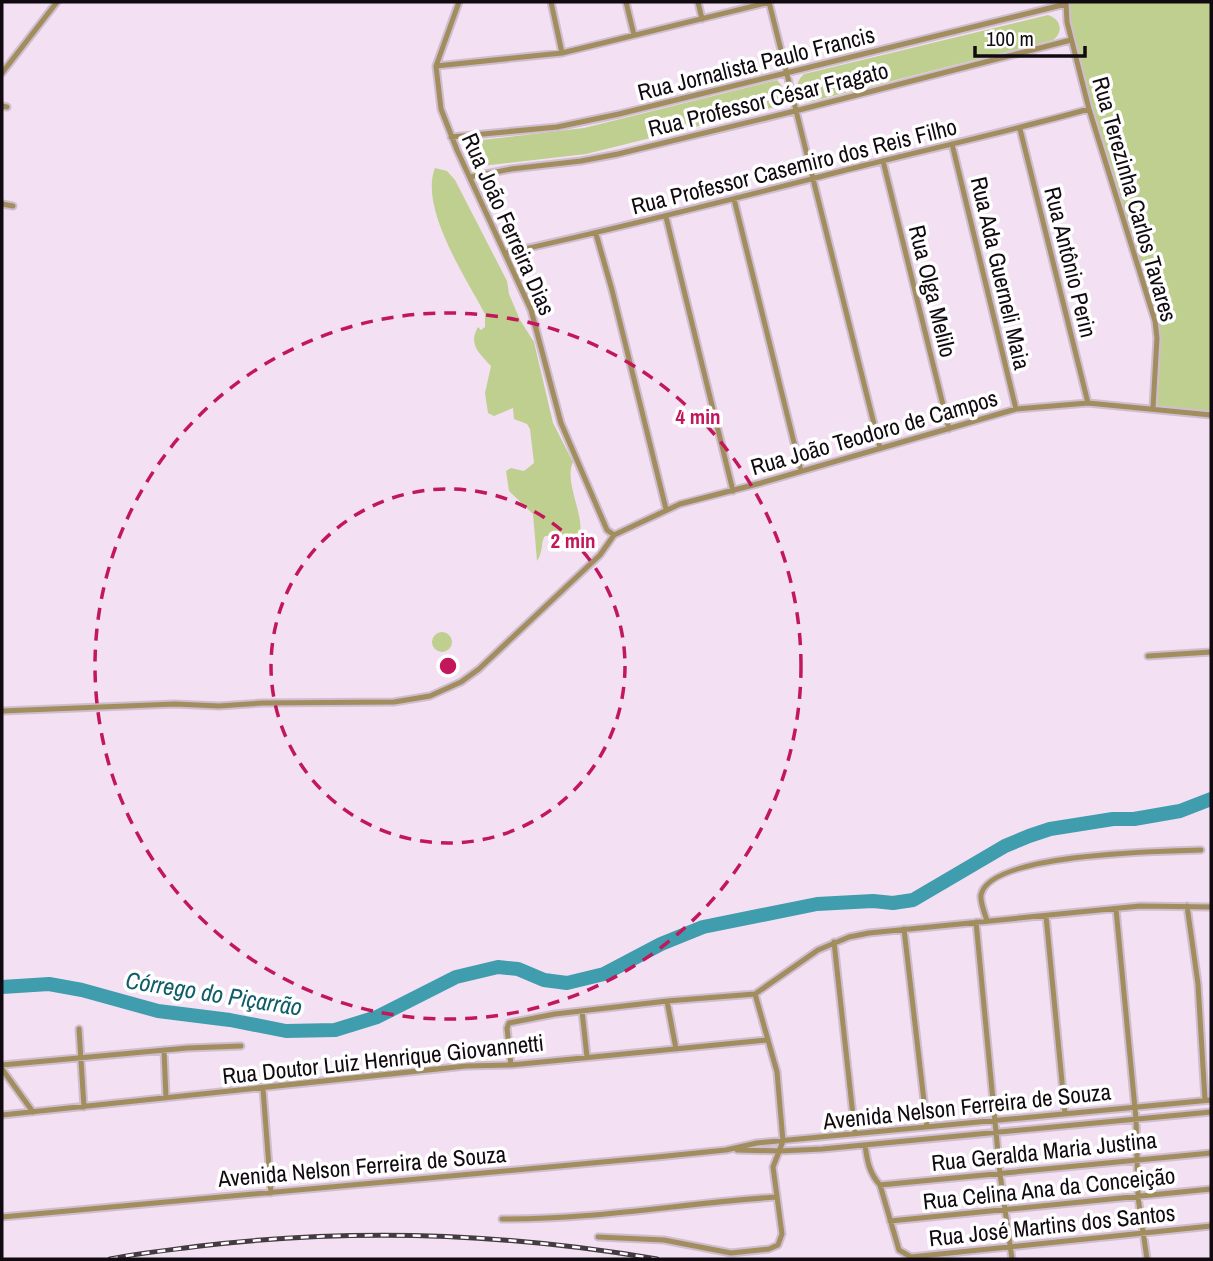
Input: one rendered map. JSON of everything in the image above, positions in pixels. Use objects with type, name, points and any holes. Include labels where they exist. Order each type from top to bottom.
[{"type":"street","points":[[45,2],[49,12]]},
{"type":"street","points":[[2,73],[57,2]]},
{"type":"street","name":"Rua João Ferreira Dias","points":[[460,2],[436,66],[441,109],[451,137],[536,323],[565,435],[607,530],[614,535]]},
{"type":"street","points":[[551,2],[562,53]]},
{"type":"street","points":[[626,2],[634,35]]},
{"type":"street","points":[[698,2],[702,19]]},
{"type":"street","points":[[436,66],[562,53],[770,2],[880,448]]},
{"type":"street","name":"Rua Jornalista Paulo Francis","points":[[451,137],[566,125],[1066,3]]},
{"type":"street","name":"Rua Terezinha Carlos Tavares","points":[[1066,3],[1071,40],[1089,109],[1155,321],[1157,338],[1153,408]]},
{"type":"street","name":"Rua Professor César Fragato","points":[[470,177],[618,154],[1071,40]]},
{"type":"street","name":"Rua Professor Casemiro dos Reis Filho","points":[[506,253],[666,217],[1020,129],[1089,109]]},
{"type":"street","name":"Rua Antônio Perin","points":[[1020,129],[1088,403]]},
{"type":"street","name":"Rua Ada Guerneli Maia","points":[[952,144],[1016,409]]},
{"type":"street","name":"Rua Olga Melilo","points":[[883,161],[949,429]]},
{"type":"street","points":[[734,199],[801,471]]},
{"type":"street","points":[[2,204],[12,206]]},
{"type":"street","points":[[666,217],[733,491]]},
{"type":"street","points":[[596,234],[666,509]]},
{"type":"street","name":"Rua João Teodoro de Campos","points":[[614,535],[666,509],[1016,409],[1088,403],[1211,415]]},
{"type":"street","points":[[2,711],[175,704],[219,706],[394,702],[430,696],[461,682],[479,669],[600,555],[614,535]]},
{"type":"street","points":[[1148,656],[1211,652]]},
{"type":"street","points":[[987,921],[980,897],[984,888],[1000,876],[1018,869],[1114,853],[1201,850]]},
{"type":"street","points":[[598,1237],[664,1240],[732,1254],[769,1250],[778,1245],[782,1234],[774,1162],[783,1141],[775,1061],[755,994],[799,962],[834,942],[849,937],[904,929],[1140,906],[1211,907]]},
{"type":"street","points":[[1187,906],[1198,984],[1208,1100]]},
{"type":"street","points":[[1116,909],[1136,1119],[1138,1197],[1147,1259]]},
{"type":"street","points":[[1046,916],[1065,1114]]},
{"type":"street","points":[[976,922],[1000,1174],[1012,1259]]},
{"type":"street","points":[[904,929],[927,1127]]},
{"type":"street","points":[[834,942],[855,1134]]},
{"type":"street","name":"Rua Doutor Luiz Henrique Giovannetti","points":[[511,1065],[507,1028],[509,1023],[582,1011],[755,994]]},
{"type":"street","points":[[667,1001],[676,1049]]},
{"type":"street","points":[[582,1011],[587,1057]]},
{"type":"street","points":[[79,1029],[84,1107]]},
{"type":"street","name":"Rua Doutor Luiz Henrique Giovannetti","points":[[2,1115],[466,1066],[511,1065],[767,1040]]},
{"type":"street","points":[[33,1112],[2,1067],[164,1049],[241,1046]]},
{"type":"street","points":[[164,1049],[166,1098]]},
{"type":"street","points":[[263,1088],[271,1193]]},
{"type":"street","name":"Avenida Nelson Ferreira de Souza","points":[[2,1217],[726,1150],[783,1141],[1208,1100]]},
{"type":"street","name":"Avenida Nelson Ferreira de Souza","points":[[726,1150],[780,1152],[1211,1112]]},
{"type":"street","points":[[864,1145],[872,1177],[880,1185],[890,1221]]},
{"type":"street","name":"Rua Geralda Maria Justina","points":[[880,1185],[1211,1153]]},
{"type":"street","name":"Rua Celina Ana da Conceição","points":[[890,1221],[1211,1189]]},
{"type":"street","points":[[502,1219],[559,1219],[705,1202],[776,1197]]},
{"type":"street","name":"Rua José Martins dos Santos","points":[[890,1221],[899,1250],[911,1257],[1211,1226]]},
{"type":"green space","points":[[1066,2],[1211,2],[1211,415],[1153,408],[1156,329],[1095,131],[1084,108],[1086,104],[1071,40]]},
{"type":"green space","points":[[1048,15],[1056,19],[1060,26],[1059,33],[1053,40],[809,102],[798,94],[798,82],[804,74]]},
{"type":"green space","points":[[777,80],[786,91],[783,105],[586,154],[481,166],[470,160],[468,153],[474,141],[584,128]]},
{"type":"green space","points":[[435,168],[447,171],[455,180],[507,281],[509,294],[520,320],[534,342],[553,423],[573,462],[572,484],[580,532],[577,540],[568,545],[552,536],[545,536],[537,561],[533,514],[509,491],[506,471],[511,468],[524,471],[534,463],[530,429],[527,424],[514,419],[513,408],[494,416],[488,413],[485,393],[491,366],[476,348],[474,338],[478,327],[481,330],[485,327],[485,314],[457,263],[439,222],[433,203]]},
{"type":"green space","points":[[442,632],[449,635],[452,642],[449,649],[442,652],[435,649],[432,642],[435,635]]},
{"type":"waterway","name":"Córrego do Piçarrão","points":[[2,987],[49,984],[82,990],[158,1011],[230,1020],[286,1031],[335,1030],[377,1017],[456,977],[498,967],[518,969],[544,980],[567,983],[604,974],[661,944],[703,927],[817,904],[873,901],[893,903],[913,900],[1005,846],[1029,836],[1050,829],[1180,811],[1211,799]]},
{"type":"railway","points":[[110,1259],[257,1240],[372,1235],[543,1243],[657,1259]]}]
